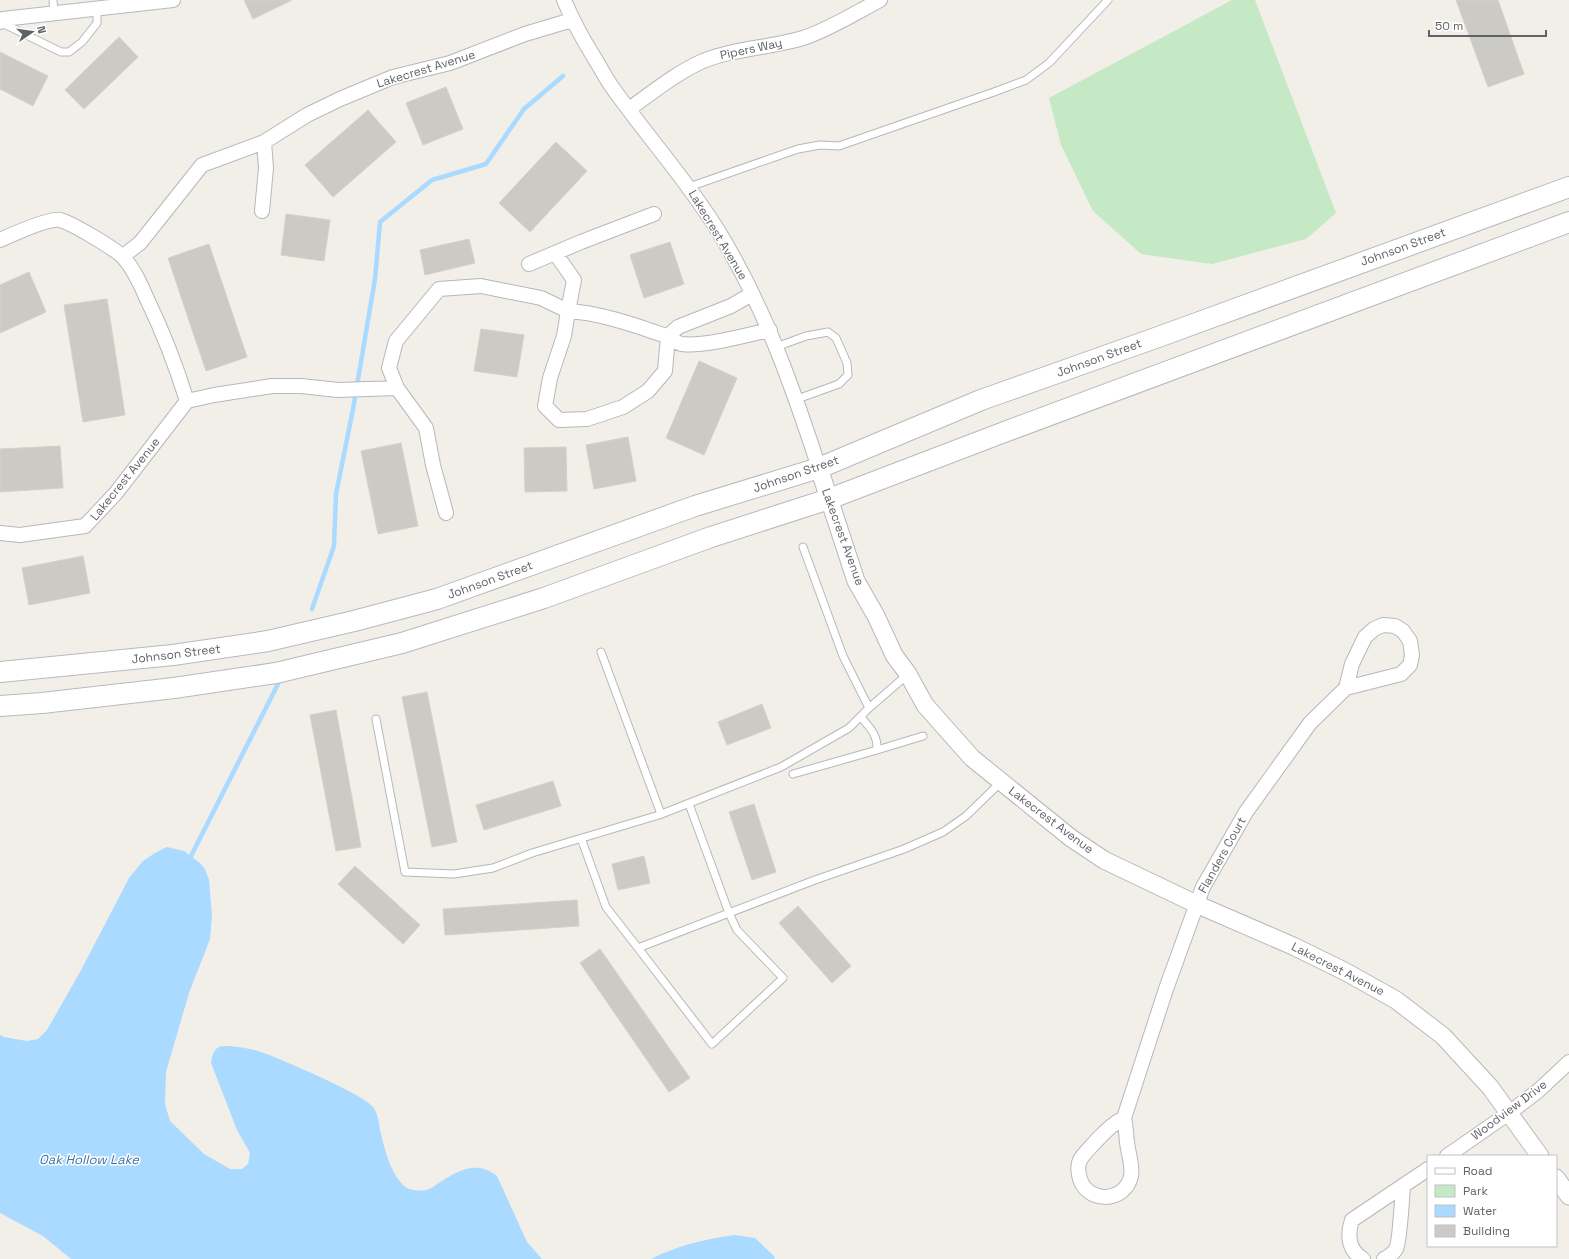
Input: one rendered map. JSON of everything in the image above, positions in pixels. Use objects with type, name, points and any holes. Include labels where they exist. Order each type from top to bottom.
[{"type":"main road","name":"Johnson Street","points":[[0,672],[173,656],[268,641],[354,621],[437,599],[695,506],[819,468],[981,400],[1176,331],[1569,187]]},
{"type":"main road","points":[[0,706],[42,703],[174,688],[276,673],[402,643],[544,598],[711,537],[828,499],[1569,222]]},
{"type":"street","points":[[0,22],[3,19],[54,7],[97,8],[173,0]]},
{"type":"street","name":"Lakecrest Avenue","points":[[564,0],[572,20],[612,87],[689,187],[717,229],[752,294],[770,330],[797,399],[828,499],[856,581],[876,616],[894,655],[908,674],[925,705],[972,758],[1071,838],[1104,860],[1196,904],[1293,946],[1346,972],[1396,1000],[1443,1036],[1490,1087],[1539,1155]]},
{"type":"street","name":"Pipers Way","points":[[629,109],[677,74],[701,62],[720,55],[773,46],[805,37],[880,0]]},
{"type":"street","name":"Lakecrest Avenue","points":[[123,256],[140,243],[202,165],[264,142],[307,115],[340,99],[393,77],[450,63],[525,34],[572,20]]},
{"type":"street","points":[[262,211],[266,168],[264,142]]},
{"type":"street","points":[[529,264],[654,214]]},
{"type":"street","points":[[0,240],[35,225],[59,220],[88,233],[123,256],[138,280],[154,314],[176,367],[187,402],[214,395],[272,386],[301,386],[338,390],[397,388]]},
{"type":"street","points":[[555,253],[574,280],[564,336],[550,378],[545,406],[559,420],[587,419],[594,417],[623,407],[648,391],[665,371],[668,336]]},
{"type":"street","points":[[446,513],[426,428],[397,388],[389,368],[396,341],[439,289],[481,286],[541,298],[568,311],[583,312],[668,336],[680,343],[690,344],[726,340],[770,330]]},
{"type":"street","name":"Lakecrest Avenue","points":[[668,336],[678,327],[731,306],[752,294]]},
{"type":"street","name":"Lakecrest Avenue","points":[[0,534],[20,535],[85,526],[116,494],[187,402]]},
{"type":"street","name":"Flanders Court","points":[[1124,1118],[1111,1125],[1087,1150],[1080,1160],[1078,1170],[1080,1181],[1085,1190],[1093,1195],[1103,1197],[1112,1196],[1120,1192],[1127,1184],[1131,1175],[1124,1118],[1166,989],[1203,887],[1246,812],[1310,723],[1346,688],[1401,674],[1410,665],[1412,655],[1410,641],[1403,630],[1395,626],[1383,625],[1374,629],[1365,637],[1352,664],[1346,688]]},
{"type":"street","name":"Woodview Drive","points":[[1448,1155],[1509,1114],[1538,1091],[1569,1062]]},
{"type":"street","points":[[1363,1259],[1352,1250],[1349,1240],[1348,1230],[1352,1220],[1427,1170]]},
{"type":"street","points":[[1557,1179],[1569,1196]]},
{"type":"street","points":[[1384,1259],[1396,1248],[1403,1186]]},
{"type":"lane","points":[[689,187],[798,149],[820,145],[839,146],[1026,80],[1050,63],[1108,0]]},
{"type":"lane","points":[[0,22],[61,52],[69,52],[82,42],[97,23],[97,8]]},
{"type":"lane","points":[[776,347],[814,334],[828,332],[836,338],[847,363],[848,376],[839,384],[797,399]]},
{"type":"lane","points":[[803,547],[843,656],[869,708]]},
{"type":"lane","points":[[601,652],[661,814]]},
{"type":"lane","points":[[376,719],[405,872],[454,874],[493,868],[532,853],[661,814],[781,767],[849,728],[869,708],[908,674]]},
{"type":"lane","points":[[861,717],[876,737],[877,750]]},
{"type":"lane","points":[[793,774],[923,736]]},
{"type":"lane","points":[[638,948],[815,880],[904,849],[943,832],[966,816],[1001,781]]},
{"type":"lane","points":[[581,838],[606,907],[712,1044],[783,978],[738,930],[729,913],[689,804]]},
{"type":"green space","points":[[1232,0],[1255,0],[1336,213],[1306,239],[1212,264],[1141,254],[1093,211],[1061,145],[1049,98]]},
{"type":"water","name":"Oak Hollow Lake","points":[[167,847],[184,851],[200,863],[205,869],[209,880],[212,914],[210,939],[189,993],[166,1072],[165,1104],[170,1121],[204,1154],[230,1169],[242,1169],[248,1164],[250,1153],[237,1130],[211,1063],[215,1050],[219,1047],[233,1046],[258,1051],[337,1085],[366,1101],[373,1107],[379,1121],[388,1159],[394,1173],[403,1185],[409,1189],[419,1191],[426,1190],[456,1173],[470,1168],[490,1171],[497,1176],[527,1242],[542,1259],[71,1259],[43,1236],[0,1213],[0,1035],[27,1041],[38,1039],[47,1030],[80,972],[129,878],[143,861]]},
{"type":"water","points":[[735,1235],[755,1238],[774,1256],[775,1259],[651,1259],[692,1243]]},
{"type":"building","points":[[244,0],[292,0],[253,19]]},
{"type":"building","points":[[1456,0],[1498,0],[1524,74],[1488,87]]},
{"type":"building","points":[[119,37],[138,57],[84,109],[65,90]]},
{"type":"building","points":[[0,52],[48,76],[33,106],[0,89]]},
{"type":"building","points":[[446,87],[463,129],[423,145],[406,103]]},
{"type":"building","points":[[368,110],[396,142],[333,197],[305,165]]},
{"type":"building","points":[[556,142],[587,171],[530,232],[499,203]]},
{"type":"building","points":[[286,214],[330,220],[324,261],[281,255]]},
{"type":"building","points":[[469,239],[475,263],[425,275],[420,250]]},
{"type":"building","points":[[670,242],[684,284],[644,298],[630,255]]},
{"type":"building","points":[[209,244],[247,357],[206,371],[168,258]]},
{"type":"building","points":[[29,272],[46,312],[0,333],[0,285]]},
{"type":"building","points":[[107,299],[125,415],[83,422],[64,305]]},
{"type":"building","points":[[481,329],[524,335],[517,377],[474,371]]},
{"type":"building","points":[[699,361],[737,378],[704,455],[666,438]]},
{"type":"building","points":[[628,437],[636,481],[594,489],[586,445]]},
{"type":"building","points":[[401,443],[418,526],[378,534],[361,451]]},
{"type":"building","points":[[60,446],[63,488],[0,492],[0,449]]},
{"type":"building","points":[[566,447],[567,491],[525,492],[524,448]]},
{"type":"building","points":[[83,556],[90,593],[29,605],[22,568]]},
{"type":"building","points":[[427,692],[457,842],[432,847],[402,697]]},
{"type":"building","points":[[762,704],[771,728],[727,745],[718,722]]},
{"type":"building","points":[[336,710],[361,847],[336,851],[310,715]]},
{"type":"building","points":[[553,781],[561,806],[484,830],[476,805]]},
{"type":"building","points":[[754,804],[776,872],[752,880],[729,812]]},
{"type":"building","points":[[644,856],[650,883],[618,890],[612,864]]},
{"type":"building","points":[[355,866],[420,925],[403,944],[338,884]]},
{"type":"building","points":[[577,900],[579,926],[445,935],[443,909]]},
{"type":"building","points":[[798,906],[851,966],[832,983],[779,923]]},
{"type":"building","points":[[600,949],[690,1078],[669,1092],[580,963]]},
{"type":"waterway","points":[[312,609],[334,546],[336,494],[353,409],[375,279],[380,222],[432,180],[486,164],[524,109],[563,76]]},
{"type":"waterway","points":[[189,860],[279,682]]}]
